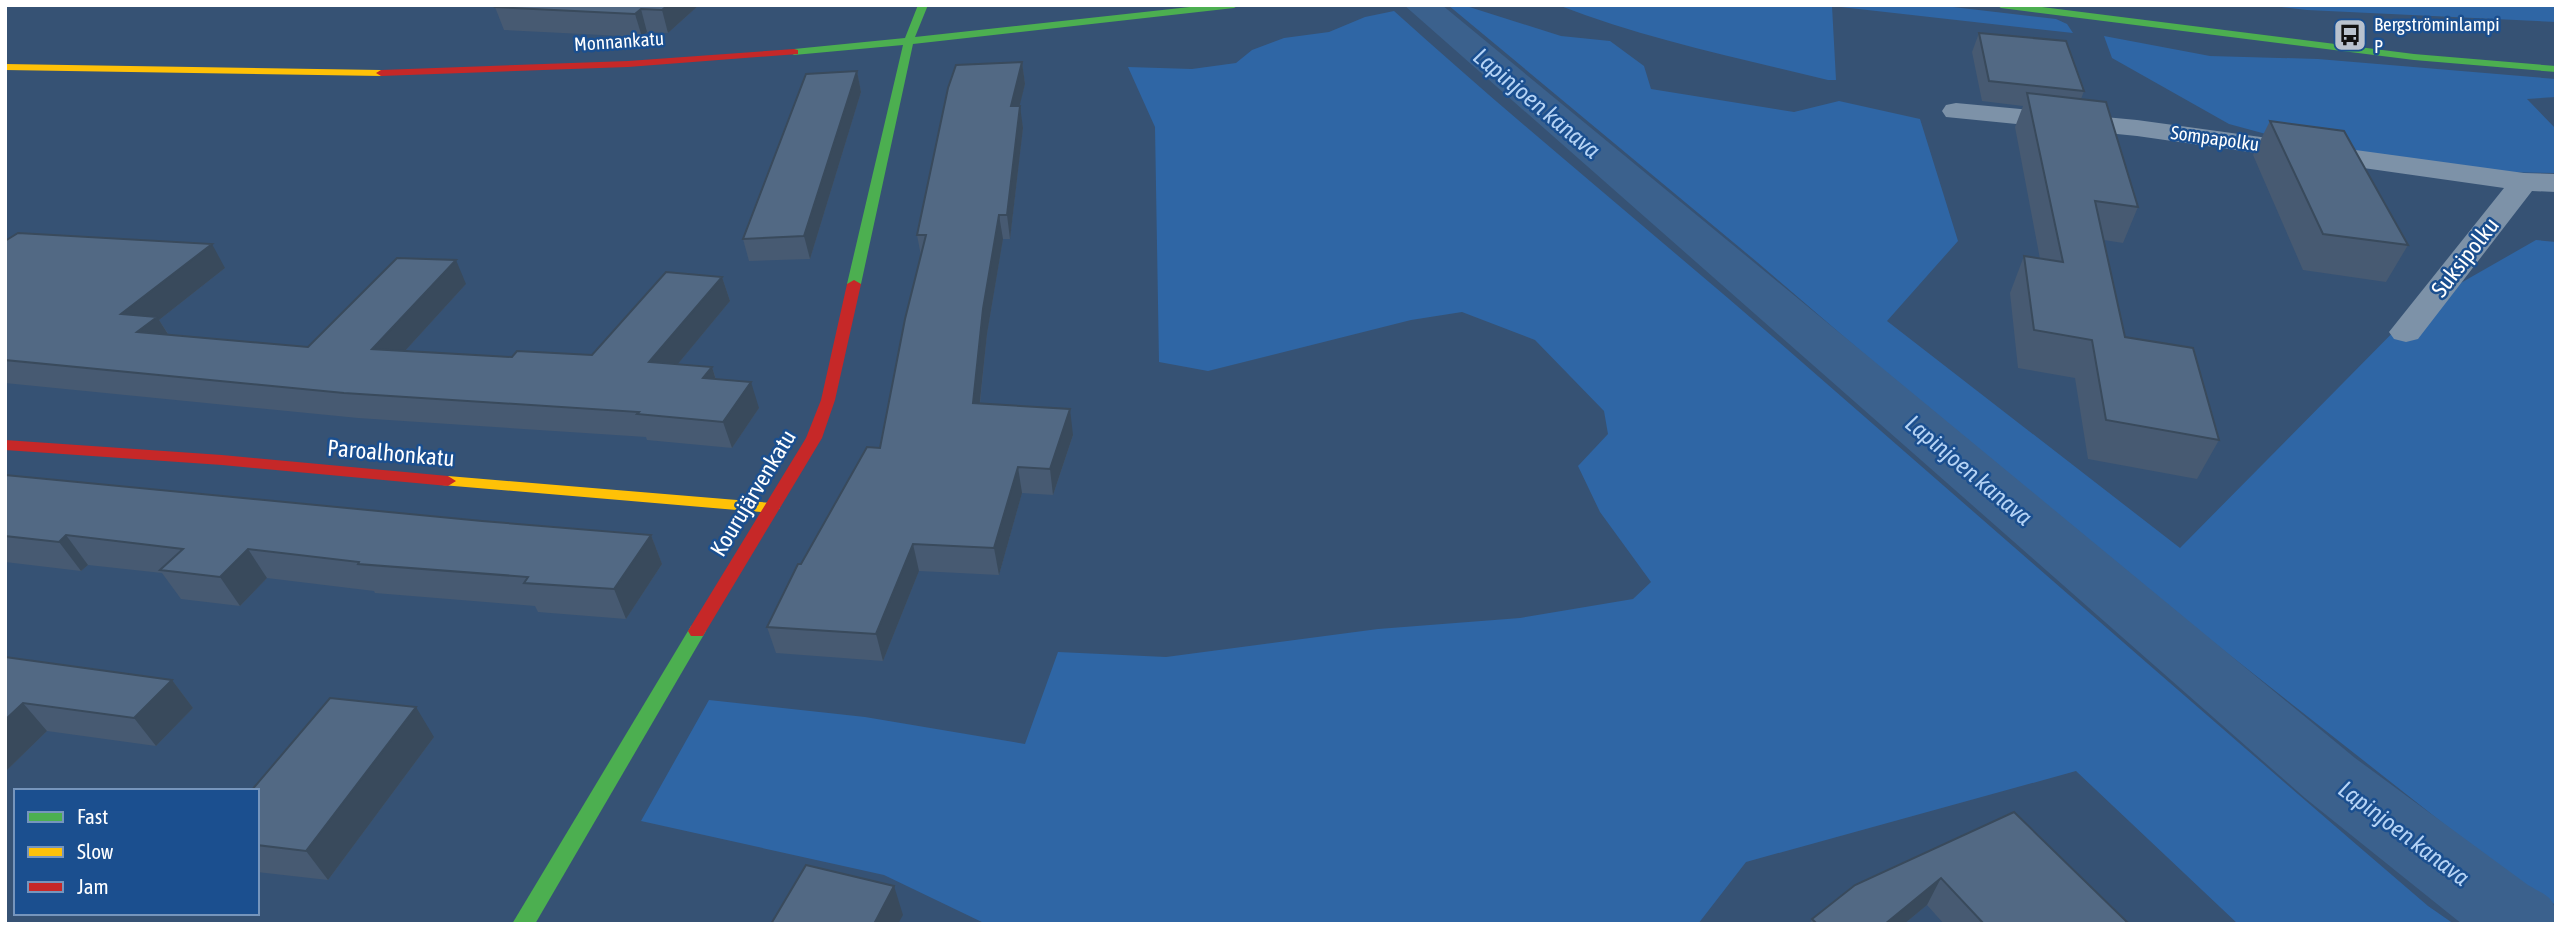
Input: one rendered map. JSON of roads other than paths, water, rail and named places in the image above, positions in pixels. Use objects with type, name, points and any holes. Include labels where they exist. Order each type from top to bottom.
[{"type":"main road","name":"Kourujärvenkatu","points":[[523,924],[597,796],[814,438],[828,400],[909,40],[923,5]]},
{"type":"main road","name":"Monnankatu","points":[[5,67],[168,73],[426,72],[596,65],[909,40],[1234,5]]},
{"type":"main road","points":[[2001,5],[2414,57],[2556,69]]},
{"type":"main road","name":"Paroalhonkatu","points":[[5,445],[222,460],[663,501],[772,508]]},
{"type":"street","name":"Sompapolku","points":[[1956,111],[2137,128],[2524,182],[2556,183]]},
{"type":"street","name":"Suksipolku","points":[[2406,332],[2524,182]]},
{"type":"waterway","name":"Lapinjoen kanava","points":[[1421,5],[2330,778],[2501,909],[2525,924]]},
{"type":"place","name":"Bergströminlampi P","points":[[2350,35]]}]
